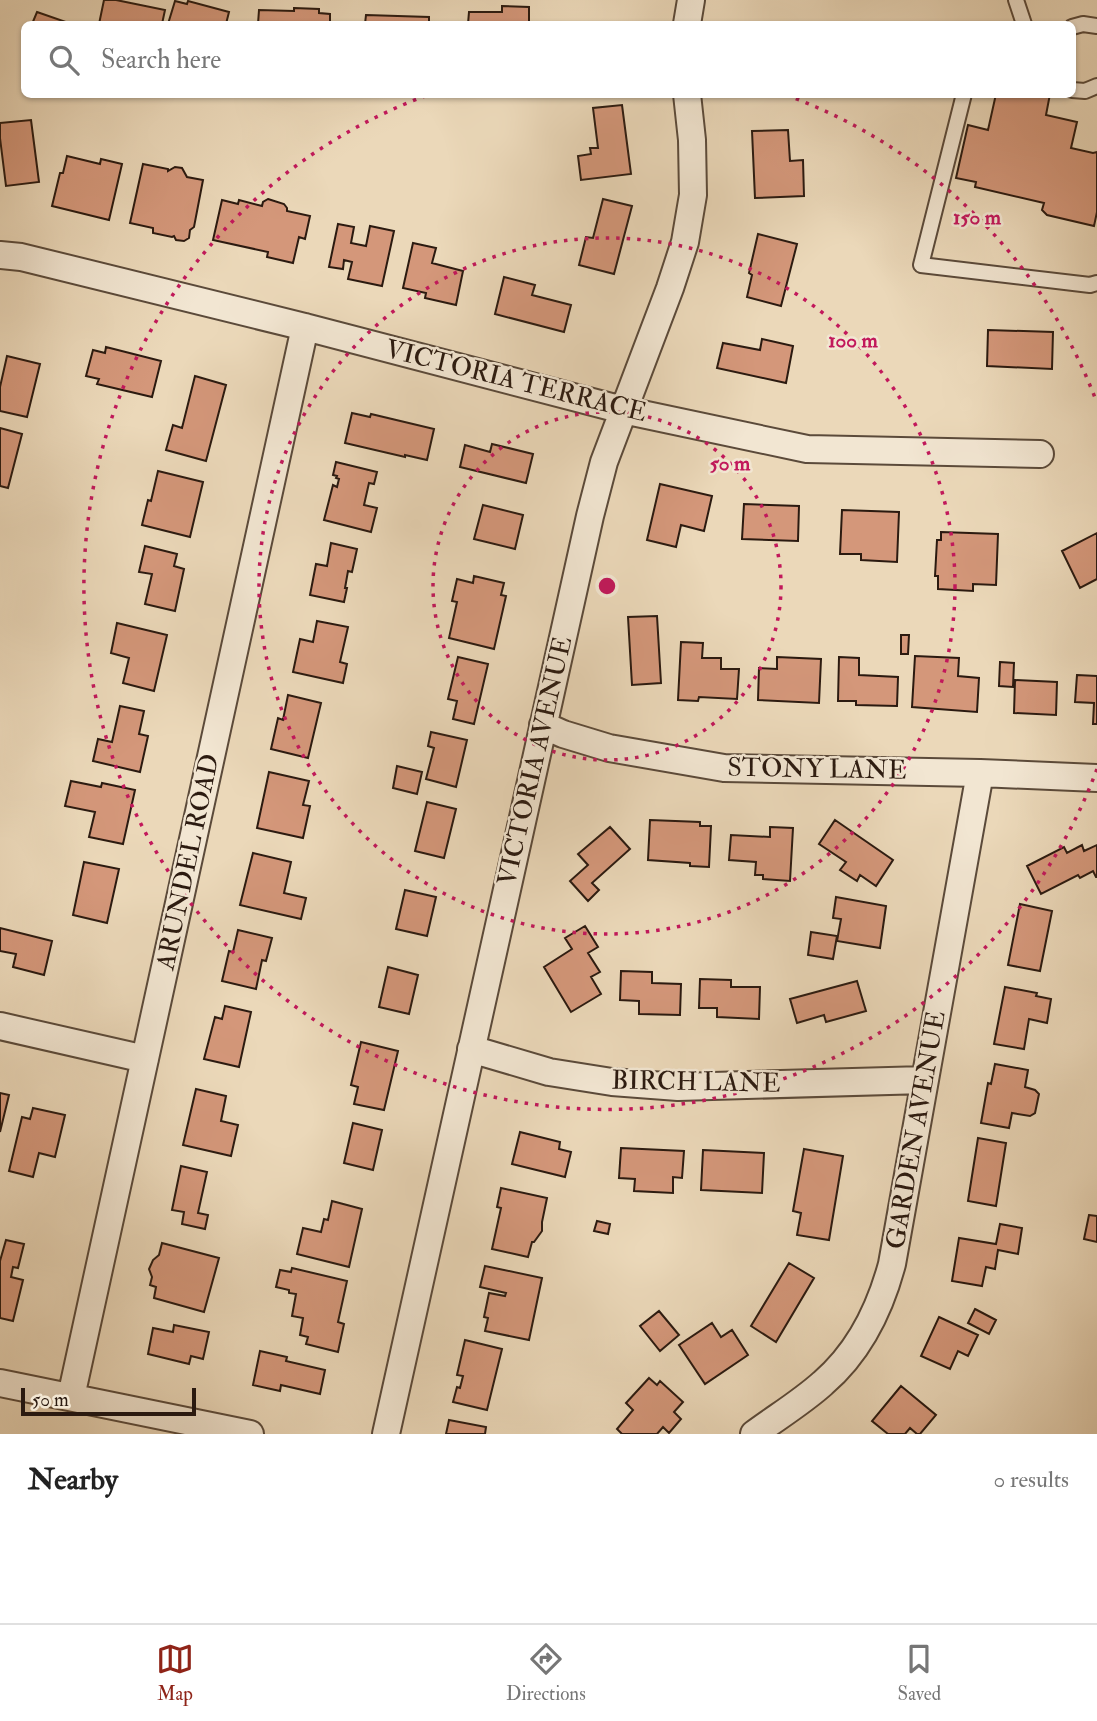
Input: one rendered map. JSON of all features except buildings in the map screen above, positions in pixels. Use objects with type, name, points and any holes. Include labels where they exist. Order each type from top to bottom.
[{"type":"street","points":[[688,21],[691,0]]},
{"type":"street","name":"VICTORIA AVENUE","points":[[386,1434],[590,516],[604,462],[685,242],[693,195],[692,140],[687,98]]},
{"type":"street","name":"VICTORIA TERRACE","points":[[0,255],[21,257],[305,327],[623,410],[807,449],[1040,454]]},
{"type":"street","name":"ARUNDEL ROAD","points":[[71,1397],[305,327]]},
{"type":"street","name":"STONY LANE","points":[[543,725],[609,748],[724,768],[1097,778]]},
{"type":"street","name":"GARDEN AVENUE","points":[[754,1434],[824,1383],[849,1356],[870,1325],[885,1291],[980,773]]},
{"type":"street","points":[[0,1026],[145,1059]]},
{"type":"street","name":"BIRCH LANE","points":[[471,1049],[549,1072],[612,1082],[677,1087],[925,1080]]},
{"type":"street","points":[[0,1383],[250,1434]]},
{"type":"lane","points":[[1016,0],[1023,21]]},
{"type":"lane","points":[[1076,26],[1097,26]]},
{"type":"lane","points":[[1076,90],[1097,86]]},
{"type":"lane","points":[[963,98],[921,265],[1090,285],[1097,283]]}]
